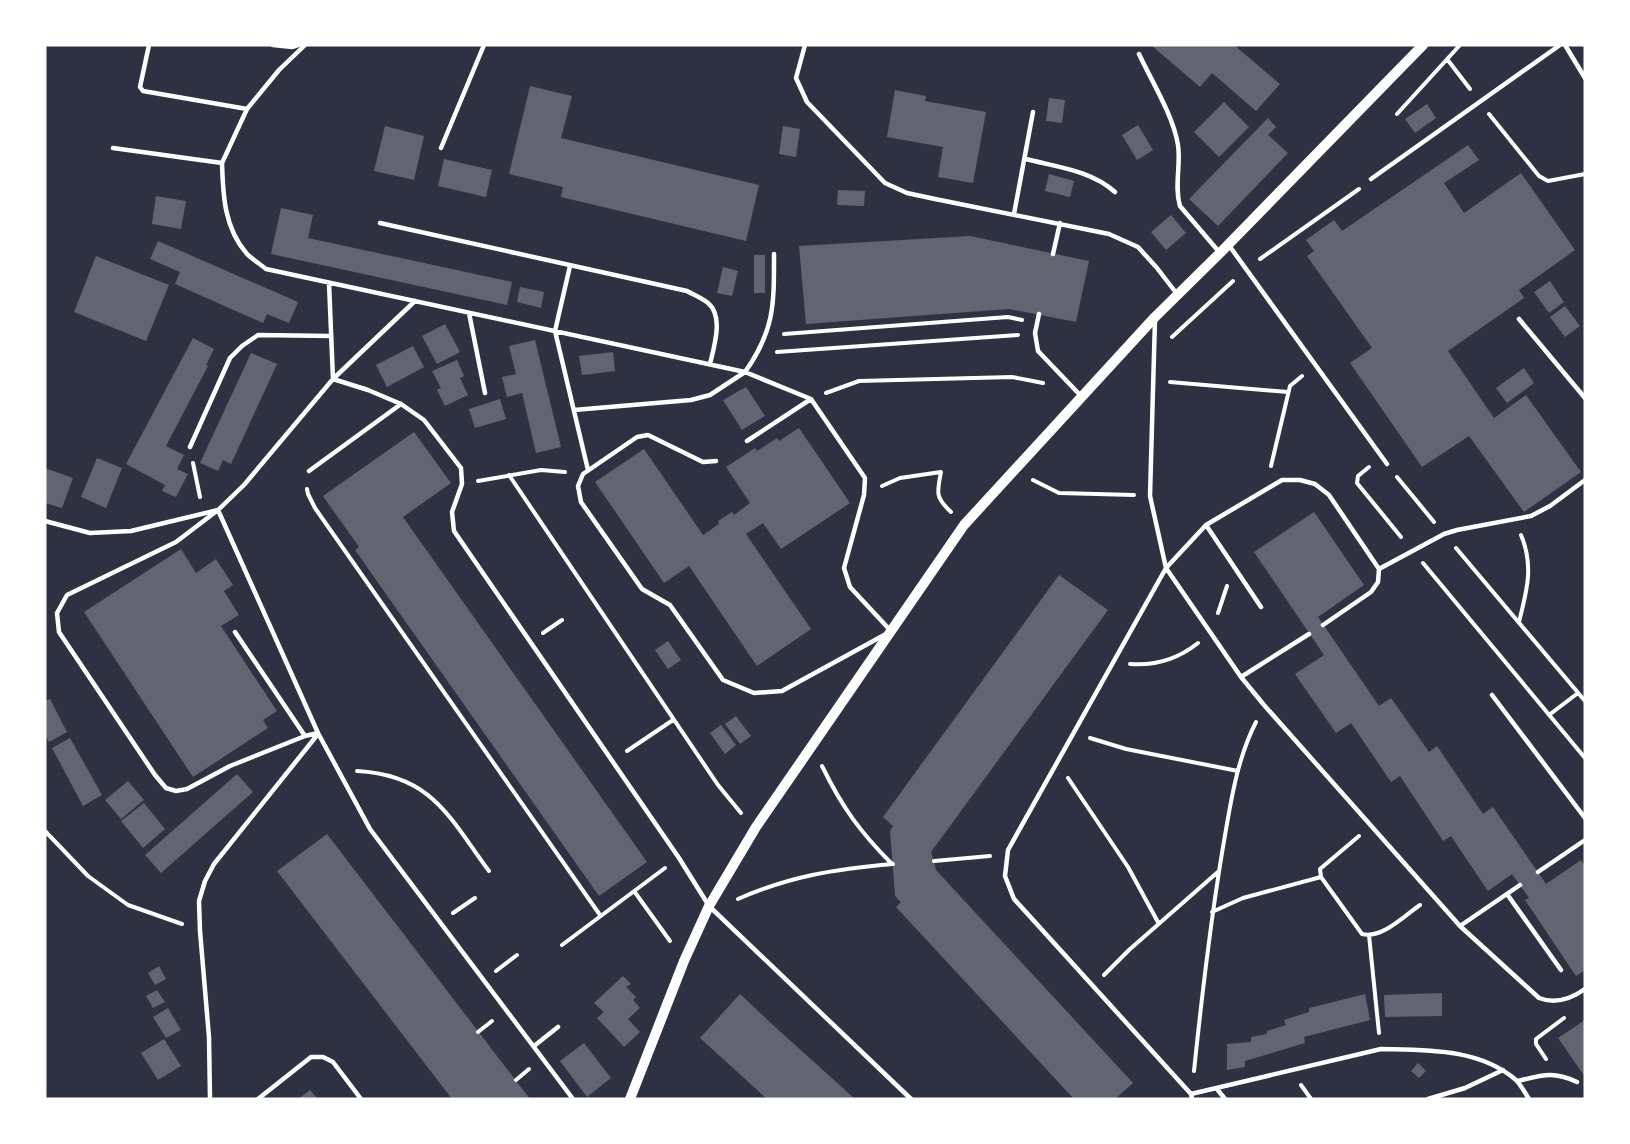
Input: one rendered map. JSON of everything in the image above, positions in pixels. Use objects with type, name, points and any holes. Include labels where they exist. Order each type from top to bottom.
[{"type":"street","points":[[630,1099],[684,961],[709,906],[756,827],[964,525],[1077,392],[1220,253],[1423,45]]},
{"type":"lane","points":[[149,45],[140,87],[143,91],[247,108]]},
{"type":"lane","points":[[273,45],[292,47],[298,45]]},
{"type":"lane","points":[[305,45],[279,70],[247,108],[222,163],[224,201],[231,229],[247,254],[266,269],[744,372],[811,399],[865,478],[864,495],[844,568],[850,587],[891,631],[782,691],[754,693],[723,680],[670,606],[642,589],[580,502],[578,486],[582,474],[637,437],[648,435],[703,462],[716,461]]},
{"type":"lane","points":[[441,148],[484,45]]},
{"type":"lane","points":[[805,45],[796,78],[807,102],[885,183],[907,193],[1109,234],[1138,247],[1177,294]]},
{"type":"lane","points":[[1371,180],[1562,45],[1585,78]]},
{"type":"lane","points":[[1139,54],[1173,127],[1178,143],[1180,165],[1177,197],[1180,206],[1220,253]]},
{"type":"lane","points":[[1014,214],[1033,112]]},
{"type":"lane","points":[[113,148],[222,163]]},
{"type":"lane","points":[[1026,159],[1089,175],[1105,182],[1115,192]]},
{"type":"lane","points":[[380,223],[687,291],[708,302],[713,308],[716,321],[715,345],[710,364]]},
{"type":"lane","points":[[1053,254],[1060,223]]},
{"type":"lane","points":[[1228,244],[1387,464]]},
{"type":"lane","points":[[574,410],[691,400],[710,395],[744,372],[758,353],[774,304],[774,254]]},
{"type":"lane","points":[[570,266],[555,331],[588,470]]},
{"type":"lane","points":[[329,283],[333,380]]},
{"type":"lane","points":[[318,733],[230,766],[187,789],[166,788],[154,775],[59,632],[57,613],[67,595],[176,542],[218,510],[244,484],[333,380],[415,301]]},
{"type":"lane","points":[[469,313],[485,393]]},
{"type":"lane","points":[[1039,314],[1035,333],[1038,351],[1077,392]]},
{"type":"lane","points":[[1155,317],[1150,496],[1166,568],[1241,677],[1460,926],[1539,998],[1548,1001],[1572,999],[1585,990]]},
{"type":"lane","points":[[1519,319],[1585,398]]},
{"type":"lane","points":[[190,447],[230,358],[242,346],[258,335],[331,336]]},
{"type":"lane","points":[[333,380],[368,390],[401,404],[424,420],[460,468],[462,484],[452,512],[454,531],[679,858],[709,906],[911,1099]]},
{"type":"lane","points":[[747,441],[811,399]]},
{"type":"lane","points":[[309,471],[401,404]]},
{"type":"lane","points":[[1323,625],[1371,592],[1378,582],[1379,570],[1329,495],[1316,484],[1300,480],[1282,480],[1206,525],[1166,568],[1008,850],[1005,876],[1014,900],[1191,1096],[1381,1049],[1451,1052],[1476,1059],[1503,1070],[1518,1081],[1529,1099]]},
{"type":"lane","points":[[1379,570],[1444,534],[1532,516],[1550,506],[1585,480]]},
{"type":"lane","points":[[45,521],[90,533],[131,531],[218,510]]},
{"type":"lane","points":[[218,510],[318,733],[370,829],[573,1099]]},
{"type":"lane","points":[[1206,525],[1260,607]]},
{"type":"lane","points":[[235,632],[305,736]]},
{"type":"lane","points":[[1241,677],[1309,634]]},
{"type":"lane","points":[[1492,695],[1585,818]]},
{"type":"lane","points":[[210,1099],[209,1037],[199,901],[205,880],[214,864],[318,733]]},
{"type":"lane","points":[[1538,872],[1585,840]]},
{"type":"lane","points":[[1460,926],[1520,885]]},
{"type":"lane","points":[[1507,894],[1561,970]]},
{"type":"lane","points":[[534,1046],[558,1027]]},
{"type":"lane","points":[[258,1099],[311,1057],[323,1057],[333,1062],[361,1099]]},
{"type":"lane","points":[[1428,1099],[1465,1088],[1503,1070]]},
{"type":"lane","points":[[1518,1081],[1550,1074],[1562,1075],[1577,1082]]},
{"type":"lane","points":[[1217,1089],[1225,1099]]},
{"type":"path","points":[[1397,114],[1460,45]]},
{"type":"path","points":[[1448,59],[1479,102],[1539,176],[1548,181],[1585,174]]},
{"type":"path","points":[[1274,249],[1352,194]]},
{"type":"path","points":[[1182,328],[1222,291]]},
{"type":"path","points":[[765,335],[1008,317],[1038,323]]},
{"type":"path","points":[[758,353],[1035,333]]},
{"type":"path","points":[[811,399],[859,381],[1012,378],[1077,392]]},
{"type":"path","points":[[1152,380],[1288,392]]},
{"type":"path","points":[[1266,490],[1290,386]]},
{"type":"path","points":[[190,447],[204,515]]},
{"type":"path","points":[[1382,457],[1358,476],[1356,481],[1585,758]]},
{"type":"path","points":[[1387,464],[1585,701]]},
{"type":"path","points":[[462,484],[541,470],[582,474]]},
{"type":"path","points":[[309,471],[306,480],[308,494],[315,508],[600,915]]},
{"type":"path","points":[[864,495],[900,478],[941,472],[937,493],[940,502],[964,525]]},
{"type":"path","points":[[1026,488],[1041,472]]},
{"type":"path","points":[[508,475],[732,804],[756,827]]},
{"type":"path","points":[[1033,480],[1059,493],[1150,496]]},
{"type":"path","points":[[1515,520],[1528,550],[1529,578],[1520,622]]},
{"type":"path","points":[[1550,715],[1578,693]]},
{"type":"path","points":[[1191,1096],[1211,913],[1238,771],[1250,734],[1264,705]]},
{"type":"path","points":[[642,741],[673,720]]},
{"type":"path","points":[[1100,743],[1238,771]]},
{"type":"path","points":[[816,774],[828,757]]},
{"type":"path","points":[[1057,763],[1128,867],[1159,924]]},
{"type":"path","points":[[740,892],[734,901],[769,886],[804,876],[846,868],[893,864],[867,839],[852,819],[822,766]]},
{"type":"path","points":[[339,774],[359,771],[389,776],[418,786],[438,802],[489,871]]},
{"type":"path","points":[[1371,826],[1320,869],[1321,877],[1362,934],[1369,936],[1383,930],[1434,896]]},
{"type":"path","points":[[45,831],[88,876],[128,905],[200,931]]},
{"type":"path","points":[[934,861],[1007,855]]},
{"type":"path","points":[[562,945],[679,858]]},
{"type":"path","points":[[1093,986],[1129,950],[1219,871]]},
{"type":"path","points":[[1211,913],[1243,898],[1321,877]]},
{"type":"path","points":[[634,891],[684,961]]},
{"type":"path","points":[[441,922],[475,898]]},
{"type":"path","points":[[1369,936],[1381,1049]]},
{"type":"path","points":[[484,979],[517,955]]},
{"type":"path","points":[[1539,1036],[1569,1014]]},
{"type":"building","points":[[1151,45],[1234,45],[1280,84],[1256,111],[1212,73],[1200,87]]},
{"type":"building","points":[[530,86],[572,96],[561,138],[759,185],[746,241],[561,197],[563,187],[509,174]]},
{"type":"building","points":[[895,90],[926,96],[925,101],[986,112],[973,183],[938,177],[943,147],[887,137]]},
{"type":"building","points":[[1049,98],[1065,100],[1062,123],[1046,121]]},
{"type":"building","points":[[1224,102],[1249,127],[1219,157],[1194,132]]},
{"type":"building","points":[[1427,104],[1436,118],[1415,133],[1405,119]]},
{"type":"building","points":[[1268,118],[1276,127],[1268,135],[1288,153],[1218,226],[1189,199]]},
{"type":"building","points":[[1138,125],[1153,150],[1137,160],[1122,135]]},
{"type":"building","points":[[385,126],[424,136],[414,180],[374,171]]},
{"type":"building","points":[[783,126],[800,129],[796,157],[779,154]]},
{"type":"building","points":[[1468,145],[1479,160],[1444,183],[1464,213],[1521,173],[1575,250],[1519,290],[1524,298],[1448,351],[1494,418],[1526,395],[1581,472],[1524,512],[1469,436],[1422,467],[1350,363],[1372,348],[1307,256],[1314,251],[1306,240],[1334,220],[1342,231]]},
{"type":"building","points":[[444,159],[492,170],[486,197],[438,186]]},
{"type":"building","points":[[1049,174],[1074,181],[1070,197],[1045,191]]},
{"type":"building","points":[[838,190],[865,191],[864,206],[837,205]]},
{"type":"building","points":[[156,196],[186,201],[181,229],[152,224]]},
{"type":"building","points":[[281,208],[313,215],[308,238],[512,282],[507,305],[271,254]]},
{"type":"building","points":[[1171,215],[1186,233],[1166,250],[1151,232]]},
{"type":"building","points":[[970,236],[1089,261],[1076,322],[1009,309],[806,324],[799,246]]},
{"type":"building","points":[[158,241],[298,302],[289,323],[267,314],[263,323],[175,284],[180,272],[150,259]]},
{"type":"building","points":[[754,255],[765,255],[765,293],[754,293]]},
{"type":"building","points":[[96,256],[169,285],[146,341],[74,312]]},
{"type":"building","points":[[723,267],[738,271],[732,296],[717,293]]},
{"type":"building","points":[[1550,281],[1564,302],[1549,313],[1534,292]]},
{"type":"building","points":[[520,287],[544,292],[541,308],[517,302]]},
{"type":"building","points":[[1565,306],[1580,326],[1565,337],[1550,317]]},
{"type":"building","points":[[445,324],[460,352],[437,364],[422,336]]},
{"type":"building","points":[[193,338],[214,349],[206,365],[208,366],[166,446],[184,455],[177,469],[188,474],[176,497],[162,491],[165,485],[126,464]]},
{"type":"building","points":[[535,340],[561,447],[536,453],[522,393],[507,397],[502,377],[516,374],[509,346]]},
{"type":"building","points":[[413,346],[424,367],[387,387],[376,365]]},
{"type":"building","points":[[613,352],[615,371],[582,375],[579,356]]},
{"type":"building","points":[[251,353],[277,364],[231,464],[223,460],[218,471],[200,463]]},
{"type":"building","points":[[457,360],[464,376],[460,378],[468,395],[445,406],[437,390],[441,388],[432,371]]},
{"type":"building","points":[[1524,368],[1534,383],[1507,403],[1496,388]]},
{"type":"building","points":[[746,387],[765,416],[742,430],[723,400]]},
{"type":"building","points":[[500,399],[506,419],[475,428],[469,409]]},
{"type":"building","points":[[799,428],[850,503],[781,549],[763,523],[746,534],[811,629],[757,666],[689,566],[664,583],[595,482],[644,449],[703,535],[719,524],[718,521],[732,512],[734,515],[750,503],[726,467],[755,448],[757,451],[777,438],[779,441]]},
{"type":"building","points":[[414,432],[451,483],[403,517],[647,862],[599,896],[355,550],[359,547],[323,496]]},
{"type":"building","points":[[97,458],[122,468],[106,508],[81,497]]},
{"type":"building","points":[[45,468],[73,478],[62,508],[45,503]]},
{"type":"building","points":[[1314,512],[1364,585],[1318,617],[1379,706],[1391,698],[1429,752],[1437,746],[1483,814],[1493,807],[1546,884],[1581,860],[1585,866],[1585,970],[1576,976],[1525,900],[1529,898],[1512,874],[1488,891],[1451,836],[1443,841],[1400,776],[1391,782],[1351,723],[1336,733],[1295,674],[1324,655],[1254,552]]},
{"type":"building","points":[[181,549],[196,573],[216,559],[233,585],[224,591],[239,615],[221,626],[277,711],[263,720],[268,728],[193,777],[84,612]]},
{"type":"building","points":[[1059,575],[1108,610],[931,852],[936,870],[1133,1083],[1115,1099],[1074,1099],[896,907],[901,902],[895,896],[890,831],[893,826],[883,817]]},
{"type":"building","points":[[668,641],[681,660],[668,669],[655,650]]},
{"type":"building","points":[[50,699],[67,732],[49,742],[45,735],[45,701]]},
{"type":"building","points":[[736,716],[751,736],[740,744],[725,724]]},
{"type":"building","points":[[721,725],[736,745],[725,754],[710,733]]},
{"type":"building","points":[[70,738],[102,795],[83,806],[52,748]]},
{"type":"building","points":[[237,774],[253,792],[161,873],[145,855]]},
{"type":"building","points":[[128,781],[144,800],[121,819],[105,800]]},
{"type":"building","points":[[144,803],[165,829],[143,848],[121,821]]},
{"type":"building","points":[[327,834],[530,1099],[452,1099],[277,871]]},
{"type":"building","points":[[159,966],[166,979],[155,985],[148,973]]},
{"type":"building","points":[[623,976],[631,984],[626,987],[636,997],[633,1000],[640,1008],[628,1019],[640,1032],[624,1047],[597,1018],[604,1012],[594,1003]]},
{"type":"building","points":[[157,990],[165,1002],[153,1008],[146,996]]},
{"type":"building","points":[[1442,993],[1442,1016],[1385,1017],[1384,995]]},
{"type":"building","points":[[740,994],[855,1099],[767,1099],[700,1038]]},
{"type":"building","points":[[1365,994],[1370,1020],[1304,1037],[1305,1043],[1245,1061],[1245,1067],[1227,1070],[1227,1044],[1251,1042],[1251,1037],[1267,1034],[1267,1031],[1286,1025],[1284,1020],[1309,1012],[1309,1008]]},
{"type":"building","points":[[168,1008],[181,1030],[166,1038],[153,1017]]},
{"type":"building","points":[[1585,1020],[1585,1077],[1558,1038]]},
{"type":"building","points":[[164,1039],[181,1066],[158,1080],[141,1053]]},
{"type":"building","points":[[584,1043],[611,1078],[587,1097],[560,1061]]},
{"type":"building","points":[[1418,1063],[1426,1071],[1419,1078],[1411,1071]]},
{"type":"building","points":[[310,1090],[318,1099],[298,1099]]}]
